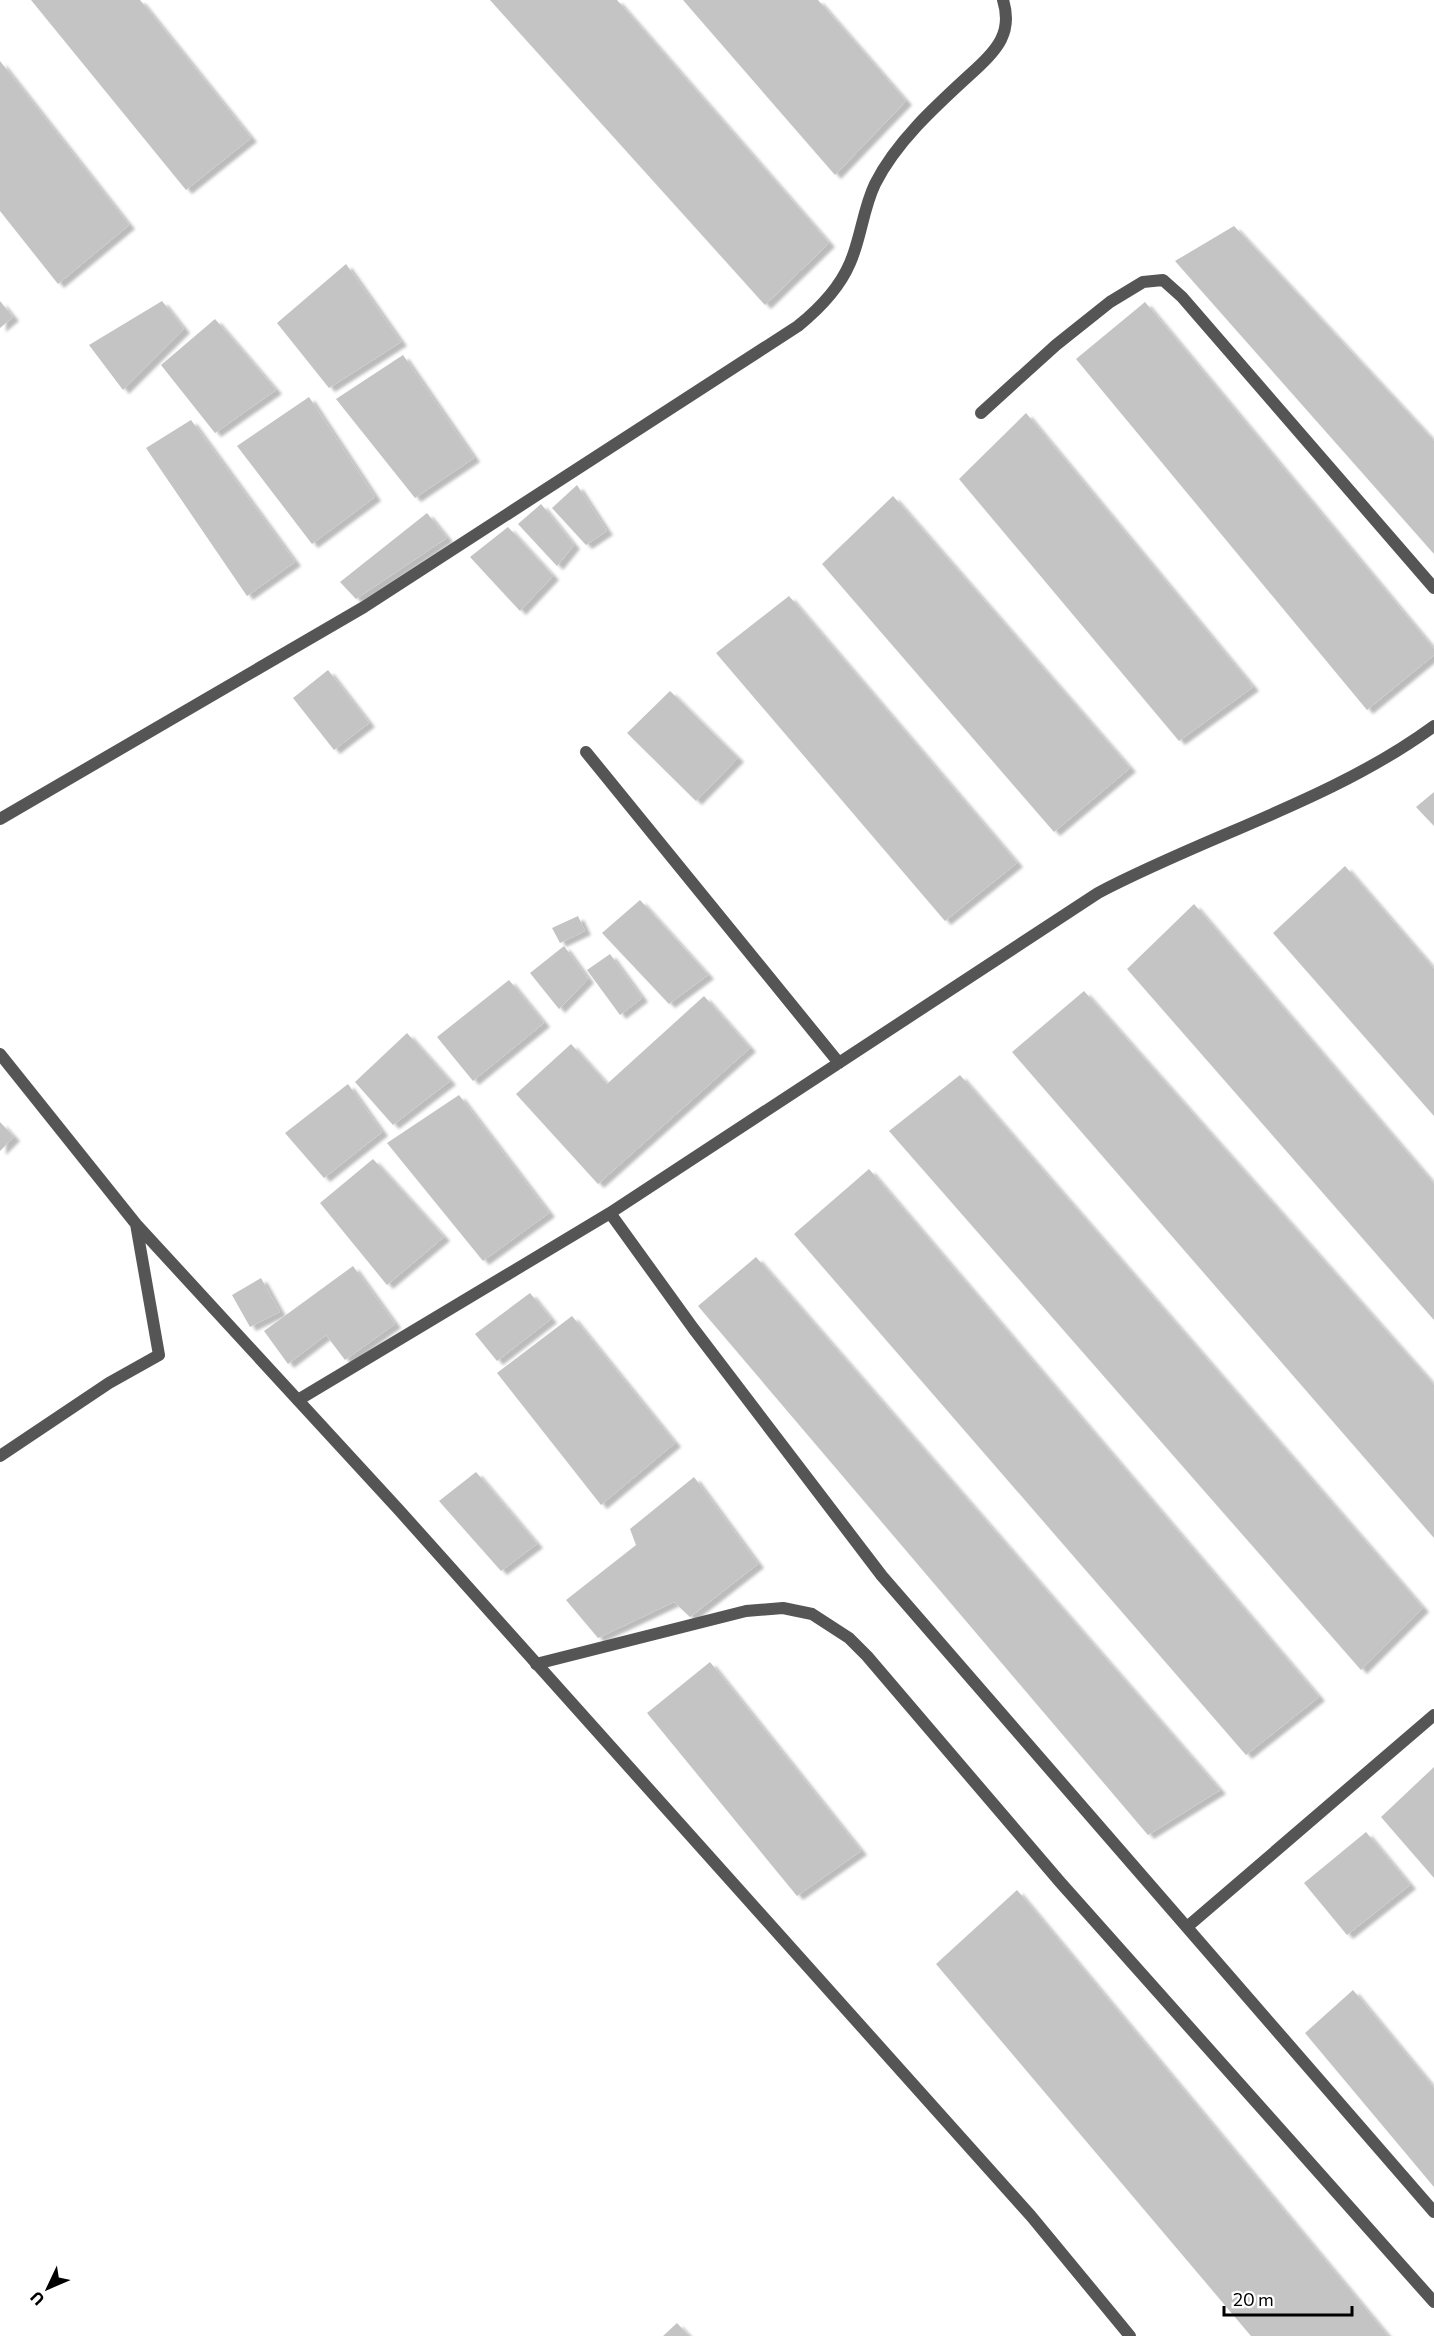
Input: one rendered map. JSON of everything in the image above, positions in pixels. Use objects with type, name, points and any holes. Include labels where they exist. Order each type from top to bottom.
[{"type":"street","points":[[0,819],[363,607],[798,326],[817,310],[835,289],[850,263],[867,204],[888,166],[912,134],[948,94],[994,53],[1003,40],[1006,26],[1002,0]]},
{"type":"street","points":[[981,413],[1056,345],[1110,302],[1143,282],[1162,280],[1182,297],[1434,588]]},
{"type":"street","points":[[298,1400],[610,1213],[1098,893],[1151,865],[1347,780],[1397,753],[1434,726]]},
{"type":"street","points":[[586,752],[839,1063]]},
{"type":"street","points":[[0,1054],[136,1224],[298,1400],[1031,2216],[1130,2336]]},
{"type":"street","points":[[610,1213],[693,1328],[882,1576],[1434,2212]]},
{"type":"street","points":[[0,1456],[109,1383],[159,1354],[136,1224]]},
{"type":"street","points":[[536,1664],[746,1611],[783,1608],[812,1614],[849,1638],[867,1656],[1060,1882],[1434,2302]]},
{"type":"street","points":[[1187,1927],[1434,1714]]},
{"type":"building","points":[[31,0],[140,0],[251,138],[186,190]]},
{"type":"building","points":[[490,0],[617,0],[829,243],[765,305]]},
{"type":"building","points":[[683,0],[818,0],[906,101],[835,175]]},
{"type":"building","points":[[0,61],[129,225],[58,284],[0,211]]},
{"type":"building","points":[[1234,226],[1434,441],[1434,554],[1175,261]]},
{"type":"building","points":[[346,264],[401,342],[329,388],[277,323]]},
{"type":"building","points":[[0,301],[13,317],[0,328]]},
{"type":"building","points":[[162,301],[184,329],[123,390],[89,345]]},
{"type":"building","points":[[1145,302],[1434,649],[1434,655],[1367,710],[1076,359]]},
{"type":"building","points":[[215,319],[276,390],[215,433],[161,365]]},
{"type":"building","points":[[403,355],[474,458],[415,498],[336,399]]},
{"type":"building","points":[[309,397],[375,497],[312,544],[237,446]]},
{"type":"building","points":[[1026,413],[1253,687],[1179,741],[959,479]]},
{"type":"building","points":[[191,420],[295,562],[247,596],[146,448]]},
{"type":"building","points":[[577,485],[607,531],[586,545],[552,508]]},
{"type":"building","points":[[893,496],[1130,768],[1054,832],[822,564]]},
{"type":"building","points":[[541,504],[574,545],[557,566],[518,524]]},
{"type":"building","points":[[427,513],[447,538],[356,599],[340,582]]},
{"type":"building","points":[[508,527],[553,576],[520,611],[470,557]]},
{"type":"building","points":[[789,596],[1017,863],[945,921],[716,653]]},
{"type":"building","points":[[328,670],[369,723],[334,750],[293,698]]},
{"type":"building","points":[[670,691],[738,758],[696,801],[627,733]]},
{"type":"building","points":[[1434,792],[1434,826],[1416,807]]},
{"type":"building","points":[[1345,866],[1434,969],[1434,1116],[1273,933]]},
{"type":"building","points":[[640,900],[708,975],[669,1004],[602,933]]},
{"type":"building","points":[[1194,904],[1434,1184],[1434,1320],[1127,969]]},
{"type":"building","points":[[578,916],[585,931],[560,943],[552,928]]},
{"type":"building","points":[[564,946],[588,979],[559,1009],[530,973]]},
{"type":"building","points":[[610,954],[642,998],[620,1015],[587,970]]},
{"type":"building","points":[[509,980],[544,1023],[473,1081],[437,1037]]},
{"type":"building","points":[[1084,991],[1434,1385],[1434,1538],[1012,1052]]},
{"type":"building","points":[[704,996],[750,1048],[598,1184],[516,1094],[571,1044],[607,1084]]},
{"type":"building","points":[[407,1033],[450,1081],[393,1125],[355,1082]]},
{"type":"building","points":[[960,1075],[1423,1608],[1361,1670],[889,1131]]},
{"type":"building","points":[[348,1084],[382,1132],[324,1178],[285,1133]]},
{"type":"building","points":[[459,1095],[549,1213],[483,1261],[387,1143]]},
{"type":"building","points":[[0,1122],[14,1137],[0,1151]]},
{"type":"building","points":[[373,1159],[444,1237],[387,1285],[320,1203]]},
{"type":"building","points":[[869,1169],[1319,1697],[1246,1755],[794,1234]]},
{"type":"building","points":[[756,1257],[1220,1790],[1148,1835],[698,1306]]},
{"type":"building","points":[[353,1266],[395,1324],[345,1360],[326,1335],[288,1364],[264,1331]]},
{"type":"building","points":[[261,1278],[280,1312],[250,1327],[232,1295]]},
{"type":"building","points":[[530,1293],[551,1319],[497,1361],[475,1334]]},
{"type":"building","points":[[572,1316],[675,1443],[601,1505],[497,1373]]},
{"type":"building","points":[[476,1472],[537,1544],[501,1571],[439,1501]]},
{"type":"building","points":[[694,1477],[758,1564],[690,1617],[674,1602],[598,1638],[566,1600],[636,1545],[630,1529]]},
{"type":"building","points":[[710,1662],[861,1851],[797,1896],[647,1713]]},
{"type":"building","points":[[1434,1767],[1434,1878],[1381,1817]]},
{"type":"building","points":[[1366,1832],[1410,1885],[1347,1935],[1304,1883]]},
{"type":"building","points":[[1017,1890],[1388,2336],[1251,2336],[936,1964]]},
{"type":"building","points":[[1353,1990],[1434,2088],[1434,2187],[1305,2033]]},
{"type":"building","points":[[677,2323],[689,2336],[663,2336]]}]
